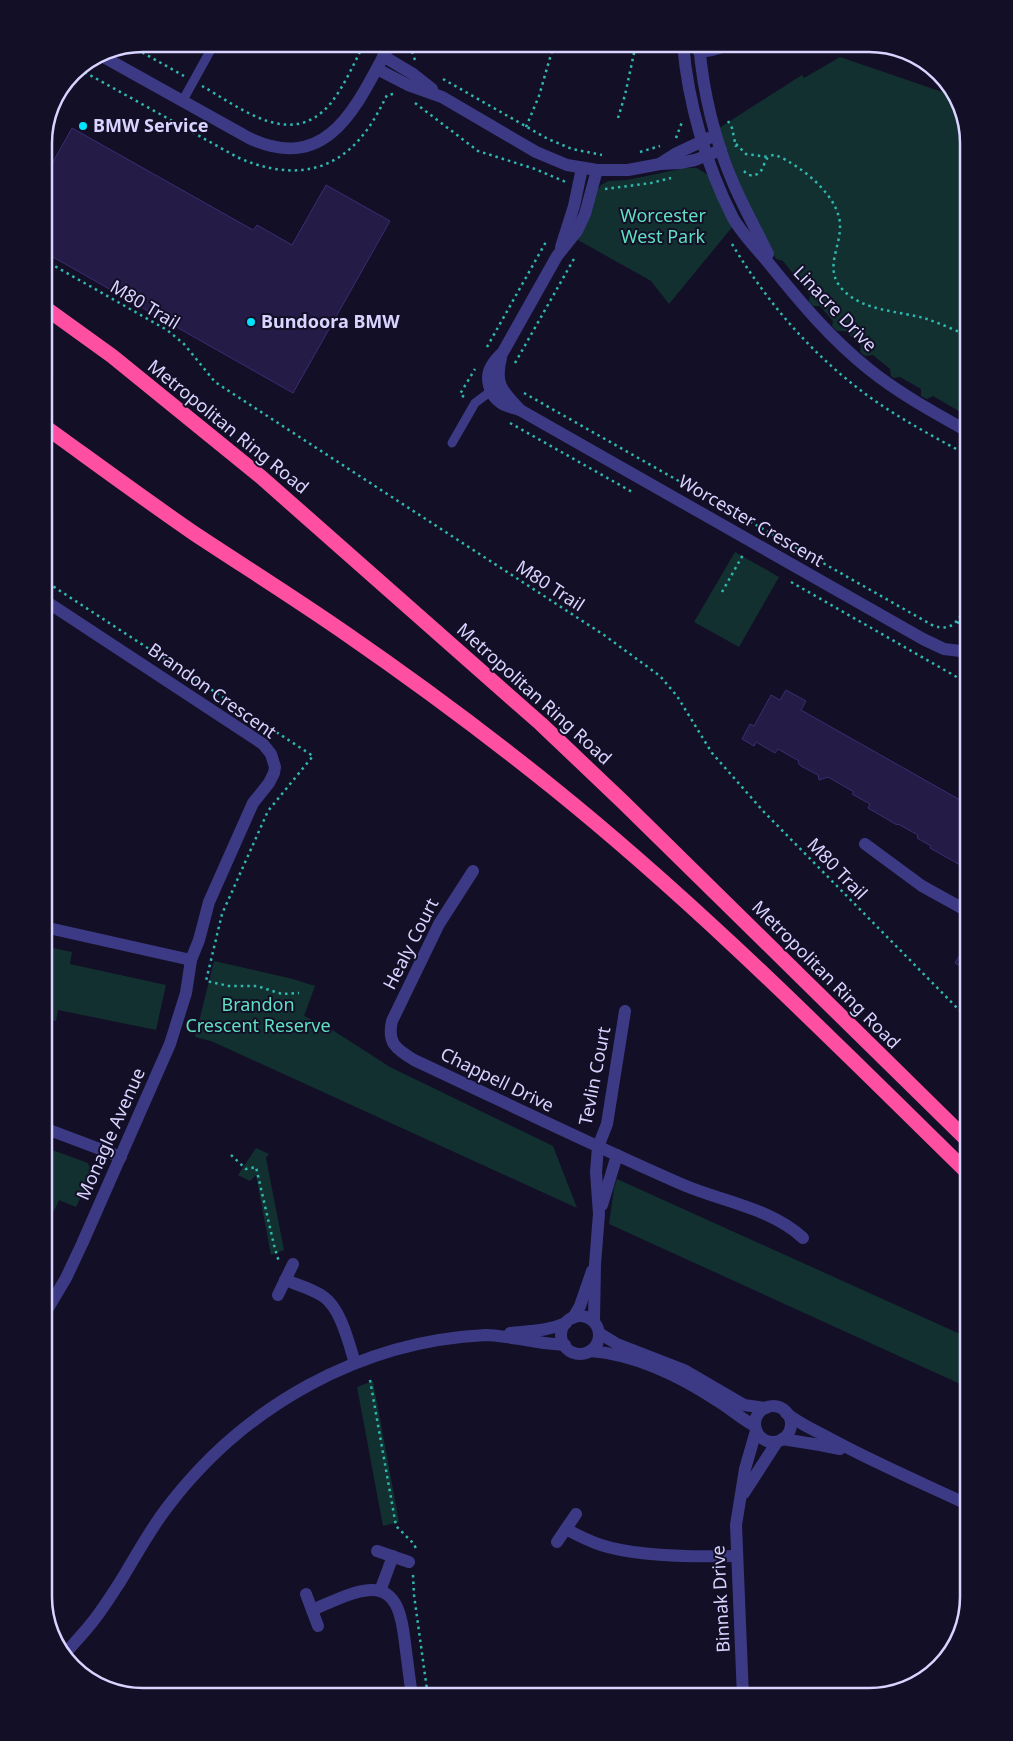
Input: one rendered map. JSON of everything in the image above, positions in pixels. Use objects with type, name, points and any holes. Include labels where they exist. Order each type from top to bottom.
[{"type":"highway","name":"Metropolitan Ring Road","points":[[53,313],[112,356],[261,477],[534,718],[623,802],[960,1133]]},
{"type":"highway","points":[[53,433],[193,533],[383,660],[559,793],[622,846],[738,950],[960,1165]]},
{"type":"street","points":[[108,59],[264,144],[287,148],[299,147],[322,140],[340,127],[354,110],[385,52]]},
{"type":"street","name":"Linacre Drive","points":[[684,53],[689,86],[702,140],[734,220],[802,305],[823,328],[869,370],[901,392],[960,427]]},
{"type":"street","name":"Linacre Drive","points":[[700,53],[710,116],[721,150],[734,185],[778,274]]},
{"type":"street","points":[[383,56],[413,74],[442,97],[536,152],[567,165],[597,170],[628,170],[660,164],[680,163],[721,150]]},
{"type":"street","points":[[377,68],[408,85],[442,97]]},
{"type":"street","points":[[660,164],[702,140],[716,135]]},
{"type":"street","points":[[558,256],[574,206],[582,168]]},
{"type":"street","points":[[495,388],[503,352],[558,256],[577,231],[585,214],[597,170]]},
{"type":"street","name":"Worcester Crescent","points":[[495,388],[504,393],[520,410],[934,645],[952,651],[960,651]]},
{"type":"street","name":"Brandon Crescent","points":[[53,606],[263,744],[271,754],[275,767],[272,777],[253,803],[242,827],[209,902],[199,940],[191,960]]},
{"type":"street","points":[[865,844],[922,886],[960,907]]},
{"type":"street","name":"Healy Court","points":[[390,1036],[392,1021],[439,924],[473,871]]},
{"type":"street","points":[[52,928],[191,960]]},
{"type":"street","name":"Monagle Avenue","points":[[52,1300],[71,1267],[170,1044],[186,993],[191,960]]},
{"type":"street","name":"Tevlin Court","points":[[598,1146],[608,1118],[625,1011]]},
{"type":"street","name":"Chappell Drive","points":[[390,1036],[396,1047],[414,1060],[700,1192],[780,1220],[804,1238]]},
{"type":"street","points":[[52,1131],[121,1157]]},
{"type":"street","points":[[495,1336],[565,1345],[574,1352],[586,1353],[597,1343],[595,1264],[599,1214],[596,1172],[598,1146]]},
{"type":"street","points":[[599,1214],[617,1155]]},
{"type":"street","points":[[278,1295],[293,1264]]},
{"type":"street","points":[[565,1345],[562,1334],[580,1306],[595,1264]]},
{"type":"street","points":[[285,1280],[317,1293],[331,1304],[339,1319],[355,1363]]},
{"type":"street","points":[[69,1649],[108,1601],[168,1506],[201,1467],[240,1430],[272,1406],[306,1386],[355,1363],[400,1348],[452,1339],[544,1330],[584,1317],[617,1344],[684,1370],[744,1405],[766,1408],[777,1407],[800,1424],[854,1453],[960,1501]]},
{"type":"street","points":[[590,1351],[631,1360],[661,1371],[699,1389],[733,1411],[742,1420],[756,1429],[765,1440],[820,1445],[854,1453]]},
{"type":"street","points":[[756,1429],[758,1415],[766,1408]]},
{"type":"street","points":[[779,1441],[790,1430],[791,1424],[786,1413]]},
{"type":"street","name":"Binnak Drive","points":[[743,1688],[736,1525],[745,1469],[756,1429]]},
{"type":"street","name":"Binnak Drive","points":[[740,1500],[779,1441]]},
{"type":"street","points":[[557,1542],[576,1514]]},
{"type":"street","points":[[566,1529],[614,1549],[671,1555],[736,1556]]},
{"type":"street","points":[[377,1551],[414,1563]]},
{"type":"street","points":[[380,1591],[393,1556]]},
{"type":"street","points":[[312,1610],[357,1593],[372,1590],[388,1595],[400,1613],[411,1688]]},
{"type":"street","points":[[306,1594],[318,1626]]},
{"type":"lane","points":[[183,100],[209,52]]},
{"type":"lane","points":[[452,443],[475,403],[495,388]]},
{"type":"path","points":[[142,52],[260,118],[273,124],[286,126],[296,125],[314,118],[330,104],[359,52]]},
{"type":"path","points":[[526,127],[539,96],[552,53]]},
{"type":"path","points":[[618,118],[626,95],[634,53]]},
{"type":"path","points":[[442,79],[548,139],[572,149],[603,155]]},
{"type":"path","points":[[726,119],[732,128],[736,151]]},
{"type":"path","points":[[670,142],[676,139],[682,122]]},
{"type":"path","points":[[735,142],[746,154],[768,157],[775,155],[798,166],[834,204],[840,218],[840,227],[833,272],[844,291],[867,304],[886,311],[927,319],[960,333]]},
{"type":"path","points":[[636,153],[664,145]]},
{"type":"path","points":[[742,166],[748,175],[755,175],[762,171],[768,157]]},
{"type":"path","points":[[486,349],[548,239]]},
{"type":"path","points":[[514,366],[579,251]]},
{"type":"path","name":"M80 Trail","points":[[53,265],[167,330],[184,344],[215,382],[604,635],[660,676],[677,696],[712,753],[764,812],[960,1011]]},
{"type":"path","points":[[475,403],[460,394],[477,365]]},
{"type":"path","points":[[518,389],[932,625],[945,628],[957,622],[960,616]]},
{"type":"path","points":[[502,418],[640,496]]},
{"type":"path","points":[[722,592],[751,541]]},
{"type":"path","points":[[786,579],[960,679]]},
{"type":"path","points":[[53,586],[313,756],[268,811],[222,914],[206,981],[229,986],[257,986],[282,994],[299,993]]},
{"type":"path","points":[[230,1155],[246,1169],[256,1167],[274,1245],[285,1280]]},
{"type":"path","points":[[370,1380],[396,1526],[414,1544],[413,1585],[427,1688]]},
{"type":"green space","points":[[840,57],[945,93],[951,103],[960,131],[960,412],[933,396],[927,399],[921,396],[921,389],[900,377],[894,378],[891,376],[890,369],[873,355],[865,356],[860,352],[861,346],[845,331],[837,331],[832,326],[833,321],[820,306],[813,306],[809,302],[810,295],[783,261],[776,259],[740,186],[719,128],[802,75],[804,78]]},
{"type":"green space","name":"Worcester West Park","points":[[685,168],[697,168],[708,175],[733,226],[669,304],[651,281],[578,240],[596,192],[601,185],[608,181],[627,180]]},
{"type":"green space","points":[[735,552],[779,577],[739,647],[694,622]]},
{"type":"green space","points":[[52,948],[72,952],[70,964],[166,985],[156,1030],[58,1010],[56,1021],[52,1020]]},
{"type":"green space","name":"Brandon Crescent Reserve","points":[[214,961],[293,979],[315,986],[304,1016],[334,1031],[390,1067],[553,1146],[577,1208],[211,1041],[195,1037]]},
{"type":"green space","points":[[256,1148],[269,1154],[266,1158],[284,1250],[271,1255],[256,1175],[250,1181],[238,1175]]},
{"type":"green space","points":[[52,1150],[88,1163],[92,1173],[76,1207],[59,1200],[54,1211],[52,1210]]},
{"type":"green space","points":[[617,1179],[960,1334],[960,1384],[609,1224]]},
{"type":"green space","points":[[373,1381],[399,1522],[383,1526],[357,1387]]},
{"type":"building","name":"Bundoora BMW","points":[[72,128],[253,230],[257,225],[292,245],[326,185],[390,221],[293,393],[53,257],[53,162]]},
{"type":"building","points":[[786,690],[806,701],[801,710],[960,800],[960,865],[930,848],[931,846],[917,838],[918,835],[868,808],[870,804],[852,794],[854,792],[828,777],[819,780],[818,775],[801,766],[798,763],[799,761],[778,749],[775,753],[756,742],[754,746],[742,739],[750,724],[754,726],[771,695],[780,700]]},
{"type":"building","points":[[960,954],[960,966],[955,963]]},
{"type":"place","name":"BMW Service","points":[[83,126]]},
{"type":"place","name":"Bundoora BMW","points":[[251,322]]}]
